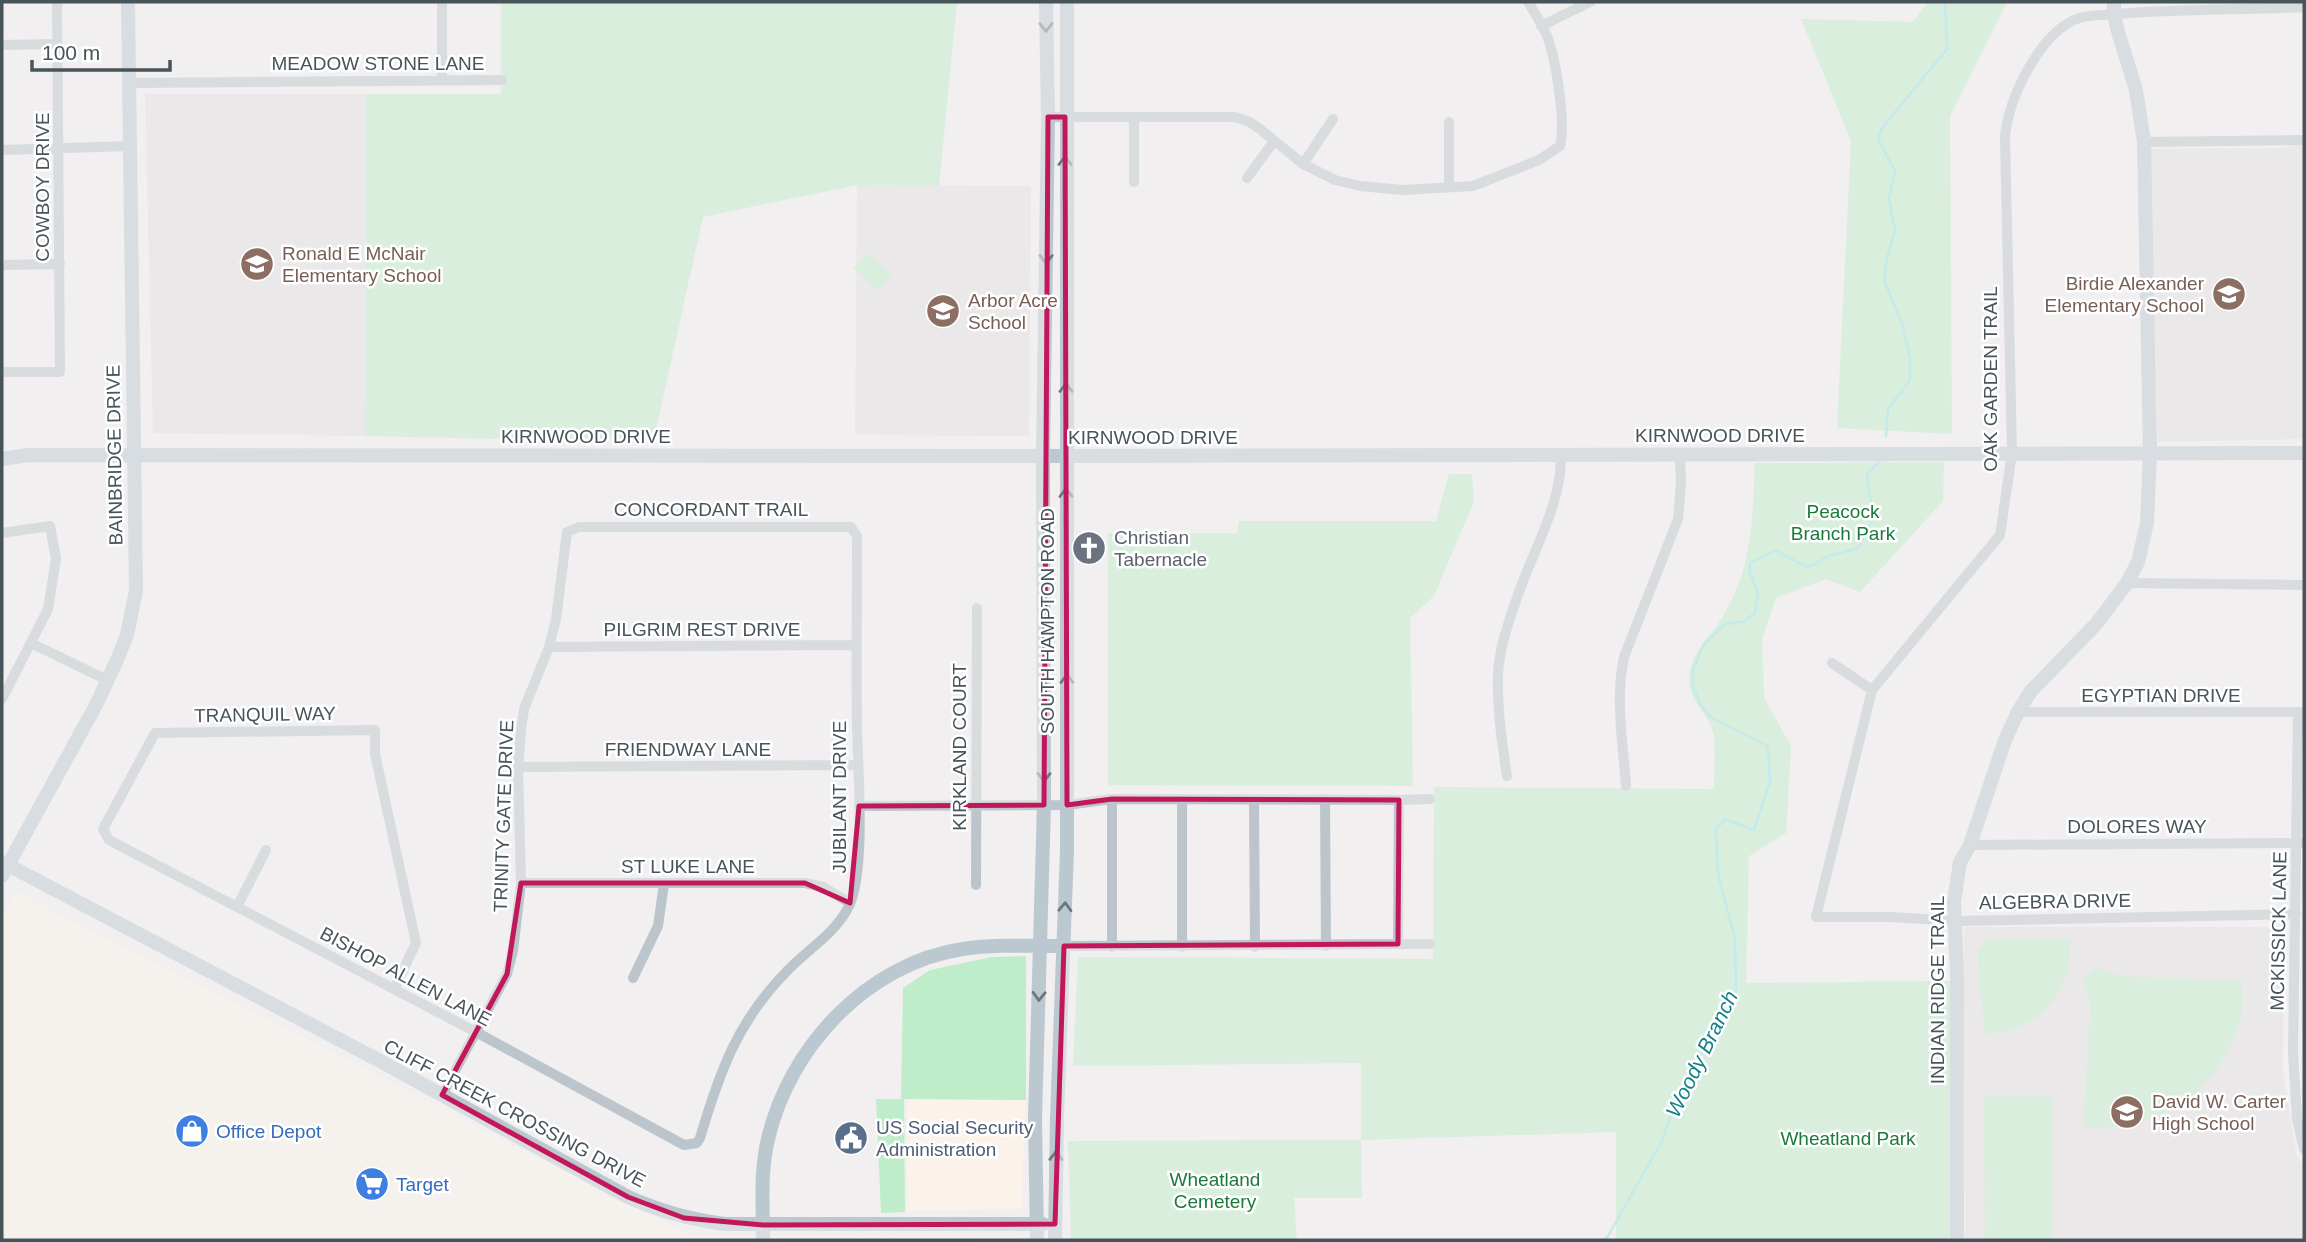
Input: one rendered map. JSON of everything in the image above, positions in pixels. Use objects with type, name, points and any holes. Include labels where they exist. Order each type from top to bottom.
[{"type":"street","name":"COWBOY DRIVE","points":[[2,372],[60,372],[57,2]]},
{"type":"street","name":"BAINBRIDGE DRIVE","points":[[4,868],[107,680],[127,635],[136,591],[128,2]]},
{"type":"street","points":[[442,2],[442,80]]},
{"type":"street","name":"SOUTH HAMPTON ROAD","points":[[1037,1240],[1035,1118],[1044,805],[1043,456],[1048,117],[1045,2]]},
{"type":"street","name":"SOUTH HAMPTON ROAD","points":[[1055,1240],[1056,1118],[1067,805],[1067,2]]},
{"type":"street","points":[[1048,117],[1235,117],[1248,121],[1303,164],[1335,180],[1360,186],[1403,190],[1473,186],[1539,160],[1560,146],[1561,128],[1553,58],[1528,2]]},
{"type":"street","points":[[1541,26],[1590,2]]},
{"type":"street","name":"OAK GARDEN TRAIL","points":[[1816,917],[1872,691],[2000,534],[2012,453],[2005,193],[2007,117],[2032,64],[2047,42],[2062,27],[2077,19],[2114,8],[2157,11],[2304,7]]},
{"type":"street","name":"INDIAN RIDGE TRAIL","points":[[1957,1240],[1955,884],[2005,740],[2018,712],[2031,691],[2097,623],[2127,583],[2138,562],[2144,540],[2150,452],[2144,142],[2136,90],[2114,8]]},
{"type":"street","points":[[2,44],[58,44]]},
{"type":"street","name":"MEADOW STONE LANE","points":[[129,83],[502,80]]},
{"type":"street","points":[[1133,117],[1133,182]]},
{"type":"street","points":[[1303,164],[1333,119]]},
{"type":"street","points":[[1449,122],[1449,187]]},
{"type":"street","points":[[2144,142],[2304,140]]},
{"type":"street","points":[[1247,178],[1274,141]]},
{"type":"street","points":[[2,150],[130,146]]},
{"type":"street","points":[[2,265],[60,264]]},
{"type":"street","name":"KIRNWOOD DRIVE","points":[[2,459],[28,455],[2304,453]]},
{"type":"street","points":[[1507,776],[1499,705],[1498,674],[1501,654],[1518,593],[1559,489],[1561,454]]},
{"type":"street","points":[[1626,786],[1620,676],[1624,657],[1678,519],[1680,454]]},
{"type":"street","points":[[2,533],[50,526],[56,559],[48,609],[2,699]]},
{"type":"street","name":"CONCORDANT TRAIL","points":[[572,528],[851,527]]},
{"type":"street","name":"JUBILANT DRIVE","points":[[696,1143],[731,1048],[745,1023],[788,969],[835,929],[850,903],[857,877],[857,536],[851,527]]},
{"type":"street","name":"TRINITY GATE DRIVE","points":[[442,1095],[510,964],[516,938],[521,883],[518,767],[524,709],[549,647],[562,582],[566,536],[572,528]]},
{"type":"street","points":[[2127,583],[2304,585]]},
{"type":"street","name":"KIRKLAND COURT","points":[[975,885],[978,806],[977,608]]},
{"type":"street","points":[[31,643],[107,680]]},
{"type":"street","name":"PILGRIM REST DRIVE","points":[[549,647],[856,645]]},
{"type":"street","points":[[1832,663],[1872,691]]},
{"type":"street","name":"EGYPTIAN DRIVE","points":[[2018,712],[2301,712]]},
{"type":"street","name":"MCKISSICK LANE","points":[[2301,712],[2293,1052],[2297,1120],[2304,1149]]},
{"type":"street","name":"TRANQUIL WAY","points":[[103,829],[155,733],[375,730],[375,754],[416,943],[394,989]]},
{"type":"street","name":"FRIENDWAY LANE","points":[[518,767],[858,765]]},
{"type":"street","points":[[1112,799],[1112,947]]},
{"type":"street","points":[[859,806],[1067,805],[1112,799],[1430,799]]},
{"type":"street","points":[[1182,799],[1182,947]]},
{"type":"street","points":[[1325,799],[1326,946]]},
{"type":"street","points":[[1254,800],[1255,947]]},
{"type":"street","points":[[1398,944],[1399,800]]},
{"type":"street","name":"BISHOP ALLEN LANE","points":[[103,829],[109,840],[477,1032],[684,1145],[696,1143]]},
{"type":"street","name":"DOLORES WAY","points":[[1970,845],[2300,843]]},
{"type":"street","points":[[237,907],[266,850]]},
{"type":"street","name":"CLIFF CREEK CROSSING DRIVE","points":[[4,868],[659,1211],[712,1222],[763,1225],[1055,1224]]},
{"type":"street","name":"ST LUKE LANE","points":[[521,883],[805,883],[823,887],[850,903]]},
{"type":"street","points":[[633,978],[658,926],[664,884]]},
{"type":"street","name":"ALGEBRA DRIVE","points":[[1816,917],[1891,917],[1955,921],[2296,914]]},
{"type":"street","points":[[763,1240],[764,1166],[774,1116],[800,1060],[833,1019],[864,992],[927,958],[961,949],[1004,945],[1255,947],[1430,944]]},
{"type":"street","points":[[1035,1118],[1056,1118]]},
{"type":"highlighted area","points":[[1048,117],[1065,117],[1067,805],[1112,799],[1399,800],[1398,944],[1064,946],[1055,1224],[763,1225],[684,1218],[628,1197],[442,1095],[507,974],[521,883],[805,883],[850,903],[859,806],[1044,805]]},
{"type":"shaded area","name":"Ronald E McNair Elementary School","points":[[145,94],[366,94],[365,436],[153,433]]},
{"type":"shaded area","name":"Birdie Alexander Elementary School","points":[[2304,144],[2304,439],[2158,442],[2149,149],[2281,148]]},
{"type":"shaded area","name":"Arbor Acre School","points":[[857,185],[1031,186],[1029,436],[855,435]]},
{"type":"shaded area","points":[[15,891],[692,1236],[1021,1237],[1021,1240],[2,1240],[2,917]]},
{"type":"shaded area","name":"David W. Carter High School","points":[[1964,927],[2284,927],[2283,1071],[2296,1153],[2304,1170],[2304,1240],[1965,1240]]},
{"type":"shaded area","points":[[907,1099],[1026,1100],[1021,1209],[907,1210]]},
{"type":"green space","points":[[501,2],[957,2],[939,186],[857,185],[703,217],[654,438],[365,436],[366,94],[501,94]]},
{"type":"green space","points":[[1928,2],[2007,2],[1950,116],[1952,434],[1837,428],[1851,141],[1801,19],[1913,22]]},
{"type":"green space","points":[[868,253],[892,275],[877,291],[854,268]]},
{"type":"green space","points":[[1944,462],[1943,501],[1860,592],[1826,579],[1776,598],[1762,639],[1764,698],[1791,746],[1786,833],[1749,856],[1746,983],[1951,981],[1951,1240],[1616,1240],[1616,1132],[1361,1140],[1361,1063],[1073,1066],[1078,957],[1433,959],[1434,787],[1714,789],[1714,736],[1691,691],[1690,672],[1700,648],[1725,613],[1742,576],[1750,540],[1755,463]]},
{"type":"green space","points":[[1449,474],[1472,474],[1474,501],[1434,596],[1410,618],[1413,786],[1108,785],[1108,533],[1237,533],[1239,521],[1436,521]]},
{"type":"green space","points":[[1988,940],[2070,940],[2070,959],[2059,993],[2036,1017],[2004,1032],[1985,1034],[1977,952]]},
{"type":"green space","points":[[1026,956],[1026,1100],[904,1099],[905,1212],[881,1213],[876,1099],[901,1099],[903,988],[930,970],[992,957]]},
{"type":"green space","points":[[2095,967],[2121,976],[2241,981],[2241,1015],[2225,1057],[2195,1093],[2176,1107],[2132,1124],[2084,1127],[2090,1003],[2083,978]]},
{"type":"green space","points":[[1984,1095],[2052,1095],[2052,1240],[1985,1240]]},
{"type":"green space","name":"Wheatland Cemetery","points":[[1361,1140],[1362,1198],[1294,1198],[1297,1240],[1071,1240],[1068,1141]]},
{"type":"waterway","name":"Woody Branch","points":[[1886,436],[1888,409],[1910,380],[1910,359],[1902,323],[1884,280],[1895,231],[1889,199],[1895,171],[1878,139],[1882,128],[1947,49],[1945,2]]},
{"type":"waterway","name":"Woody Branch","points":[[1603,1240],[1608,1236],[1662,1141],[1674,1106],[1688,1085],[1718,1014],[1736,990],[1735,939],[1718,875],[1716,830],[1725,819],[1754,830],[1770,781],[1768,746],[1710,717],[1693,688],[1693,670],[1704,644],[1725,624],[1743,622],[1755,613],[1758,593],[1750,573],[1750,563],[1775,550],[1807,567],[1826,557],[1858,548],[1873,519],[1867,474],[1882,459]]},
{"type":"place","name":"Ronald E McNair Elementary School","points":[[257,264]]},
{"type":"place","name":"Birdie Alexander Elementary School","points":[[2229,294]]},
{"type":"place","name":"Arbor Acre School","points":[[943,311]]},
{"type":"place","name":"Christian Tabernacle","points":[[1089,548]]},
{"type":"place","name":"David W. Carter High School","points":[[2127,1112]]},
{"type":"place","name":"Office Depot","points":[[192,1131]]},
{"type":"place","name":"US Social Security Administration","points":[[851,1138]]},
{"type":"place","name":"Target","points":[[372,1184]]},
{"type":"park label","name":"Peacock Branch Park","points":[[1843,522]]},
{"type":"park label","name":"Wheatland Park","points":[[1848,1138]]}]
